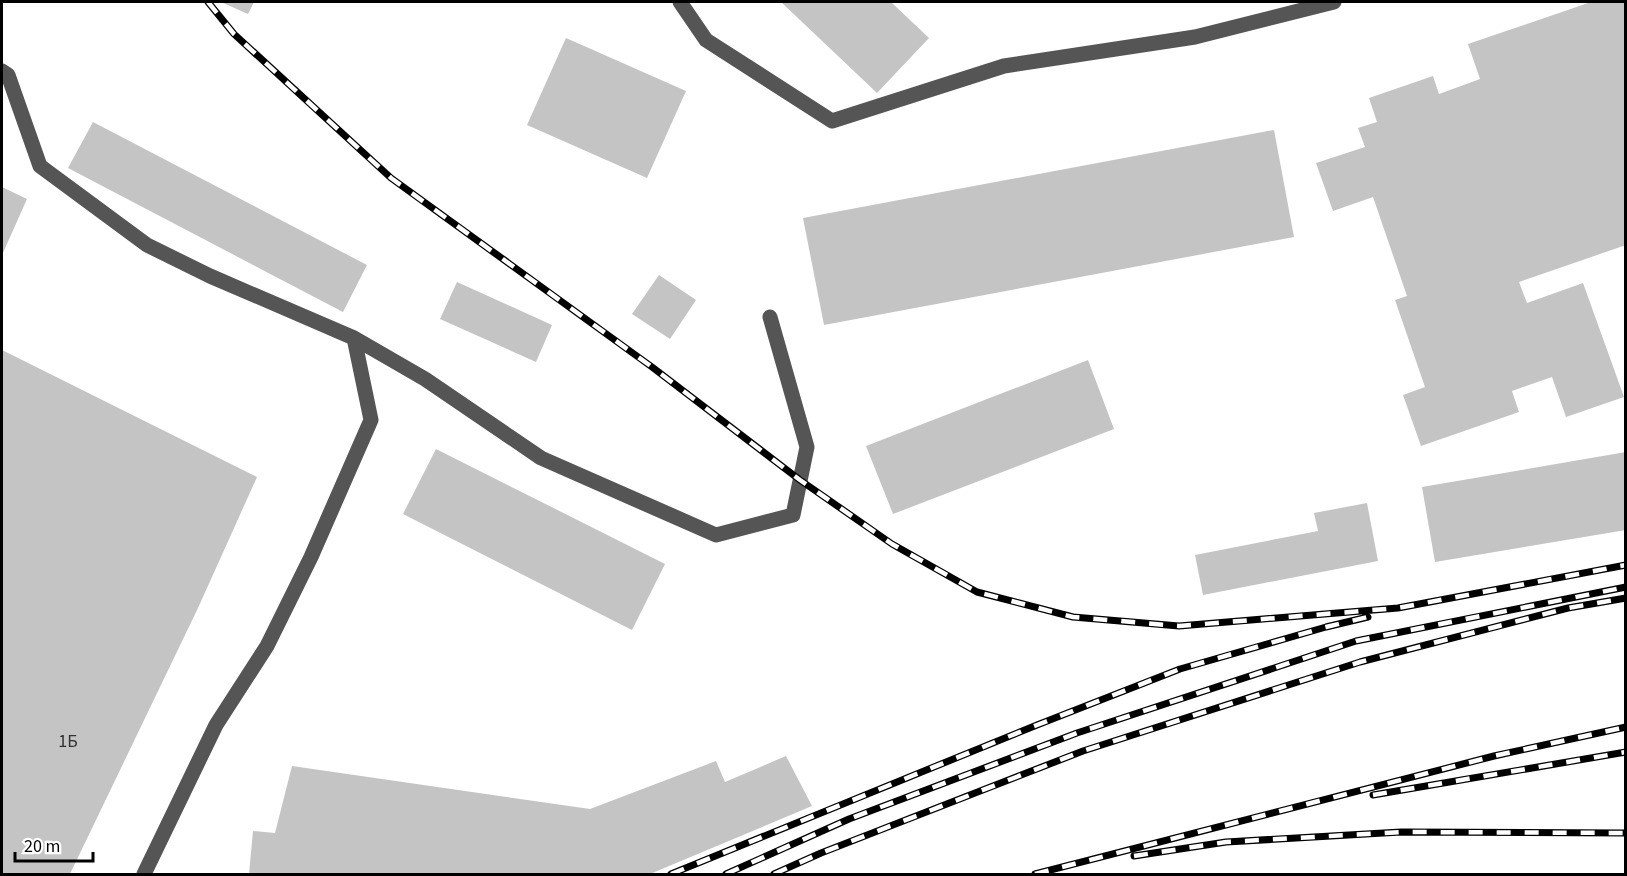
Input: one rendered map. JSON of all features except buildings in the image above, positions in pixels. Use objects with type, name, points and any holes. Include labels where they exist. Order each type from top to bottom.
[{"type":"lane","points":[[680,2],[706,40],[832,121],[1004,66],[1195,37],[1334,2]]},
{"type":"lane","points":[[2,71],[8,75],[40,166],[147,245],[210,276],[354,338],[425,379],[541,458],[716,535],[793,515],[807,447],[770,317]]},
{"type":"lane","points":[[144,874],[216,725],[267,646],[307,567],[371,420],[354,338]]},
{"type":"railway","points":[[208,2],[234,34],[391,178],[652,367],[800,480],[892,544],[977,592],[1073,617],[1179,626],[1398,608],[1626,565]]},
{"type":"railway","points":[[726,874],[849,819],[1077,733],[1356,641],[1626,587]]},
{"type":"railway","points":[[774,874],[821,853],[1083,751],[1360,662],[1568,608],[1626,598]]},
{"type":"railway","points":[[671,874],[1180,669],[1368,617]]},
{"type":"railway","points":[[1035,874],[1494,756],[1626,727]]},
{"type":"railway","points":[[1373,795],[1626,752]]},
{"type":"railway","points":[[1134,856],[1226,842],[1401,832],[1626,833]]}]
